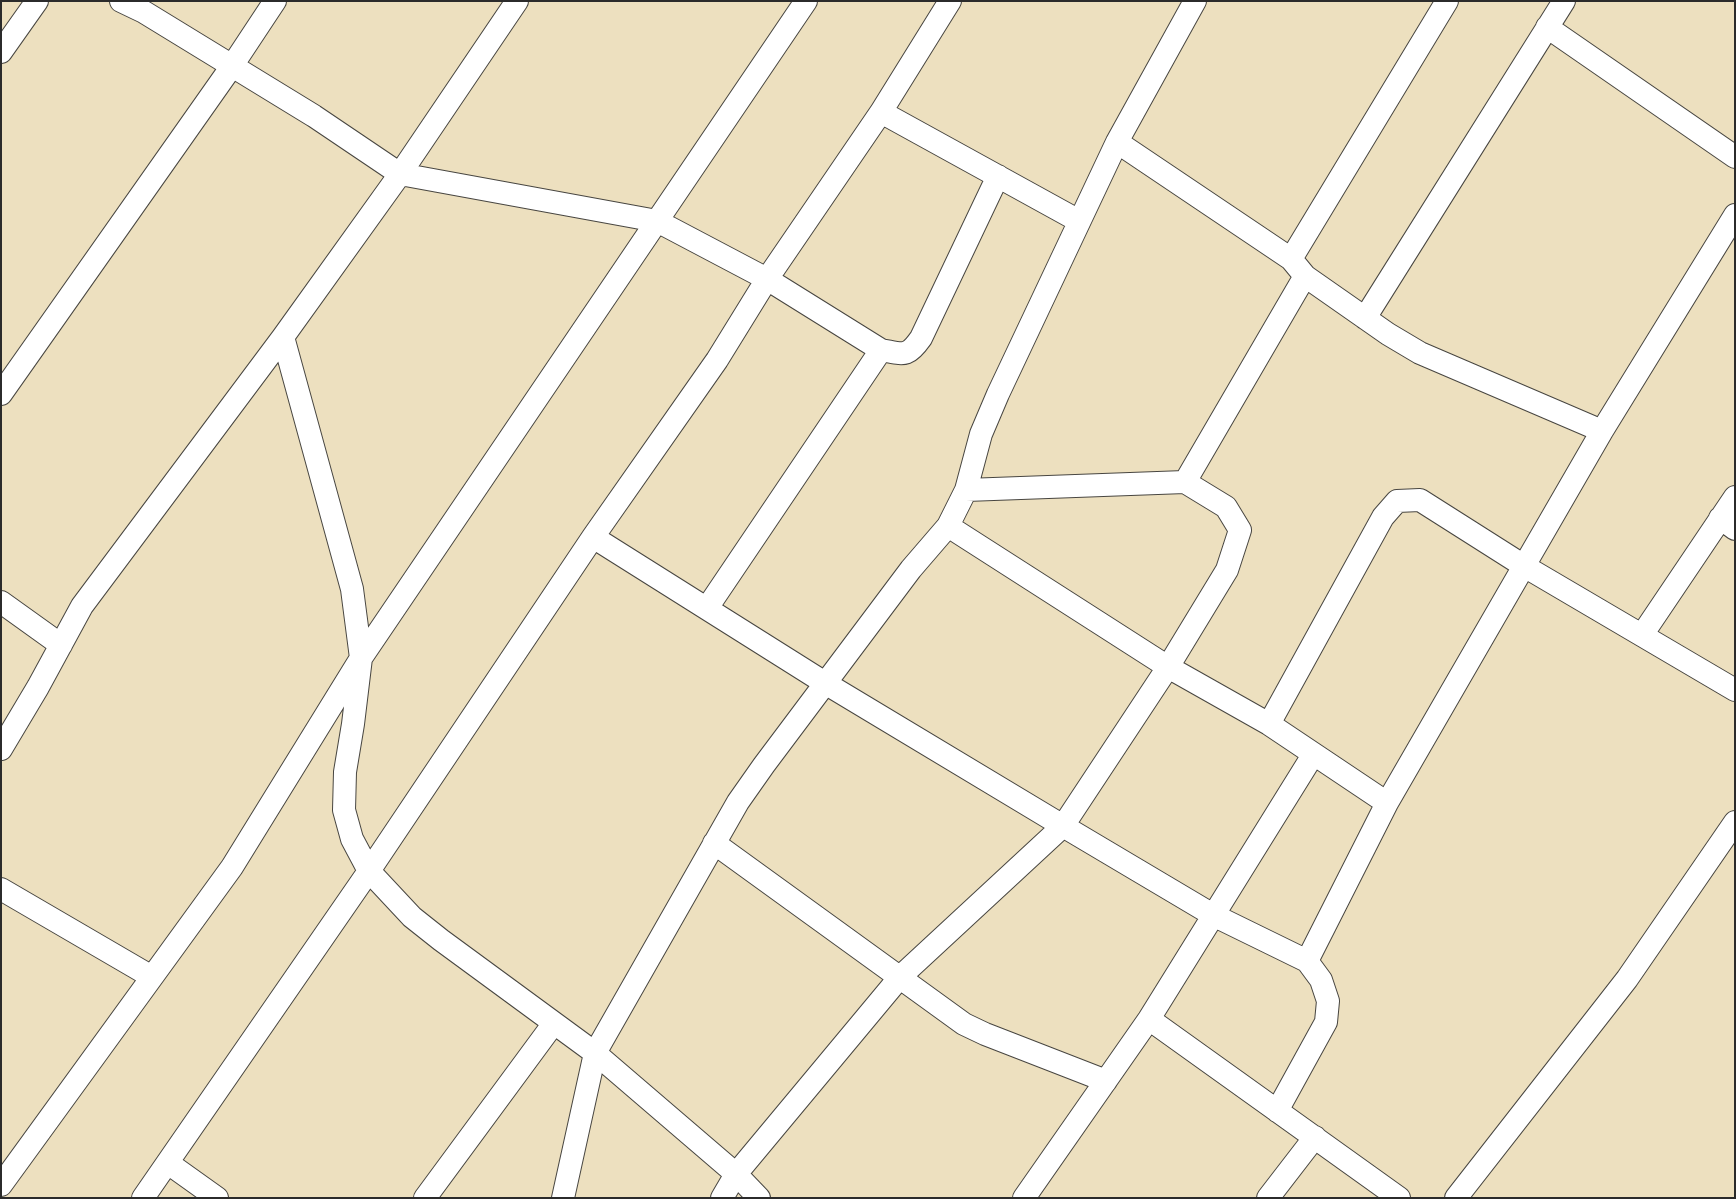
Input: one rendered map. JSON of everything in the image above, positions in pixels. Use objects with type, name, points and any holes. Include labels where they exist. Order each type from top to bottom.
[{"type":"street","points":[[1,52],[37,1]]},
{"type":"street","points":[[121,1],[145,7],[232,66],[319,119],[400,174],[657,221],[767,280],[881,350],[902,354],[912,351],[921,338],[998,176]]},
{"type":"street","points":[[1,394],[232,66],[275,1]]},
{"type":"street","points":[[1,749],[82,606],[283,337],[400,174],[517,1]]},
{"type":"street","points":[[1,1185],[232,867],[361,658],[806,1]]},
{"type":"street","points":[[143,1198],[369,871],[593,537],[717,360],[767,280],[881,112],[950,1]]},
{"type":"street","points":[[563,1198],[595,1053],[738,802],[911,569],[948,526],[966,490],[981,434],[998,394],[1079,220],[1117,142],[1195,1]]},
{"type":"street","points":[[1291,259],[1447,1]]},
{"type":"street","points":[[1365,318],[1564,1]]},
{"type":"street","points":[[1547,27],[1735,157]]},
{"type":"street","points":[[881,112],[1079,220]]},
{"type":"street","points":[[1117,142],[1291,259],[1305,276],[1365,318],[1420,353],[1602,431]]},
{"type":"street","points":[[1307,961],[1387,803],[1602,431],[1735,215]]},
{"type":"street","points":[[1185,482],[1305,276]]},
{"type":"street","points":[[283,337],[352,589],[361,658],[353,724],[345,772],[344,810],[352,839],[369,871],[417,922],[595,1053],[736,1174],[759,1198]]},
{"type":"street","points":[[707,608],[881,350]]},
{"type":"street","points":[[722,1198],[736,1174],[900,977],[1063,826],[1168,667],[1227,570],[1240,530],[1226,507],[1185,482],[966,490]]},
{"type":"street","points":[[1642,635],[1727,524],[1735,497]]},
{"type":"street","points":[[1269,724],[1384,518],[1398,501],[1420,500],[1524,566],[1735,690]]},
{"type":"street","points":[[948,526],[1168,667],[1269,724],[1313,755],[1387,803]]},
{"type":"street","points":[[593,537],[825,683],[1063,826],[1213,915],[1307,961],[1322,980],[1328,1001],[1326,1022],[1278,1110]]},
{"type":"street","points":[[1,602],[61,645]]},
{"type":"street","points":[[1024,1198],[1149,1019],[1313,755]]},
{"type":"street","points":[[1456,1198],[1626,979],[1735,822]]},
{"type":"street","points":[[714,843],[964,1024],[985,1034],[1106,1081]]},
{"type":"street","points":[[1,889],[152,977]]},
{"type":"street","points":[[1149,1019],[1399,1198]]},
{"type":"street","points":[[425,1198],[554,1023]]},
{"type":"street","points":[[1268,1198],[1315,1138]]},
{"type":"street","points":[[168,1163],[217,1198]]}]
